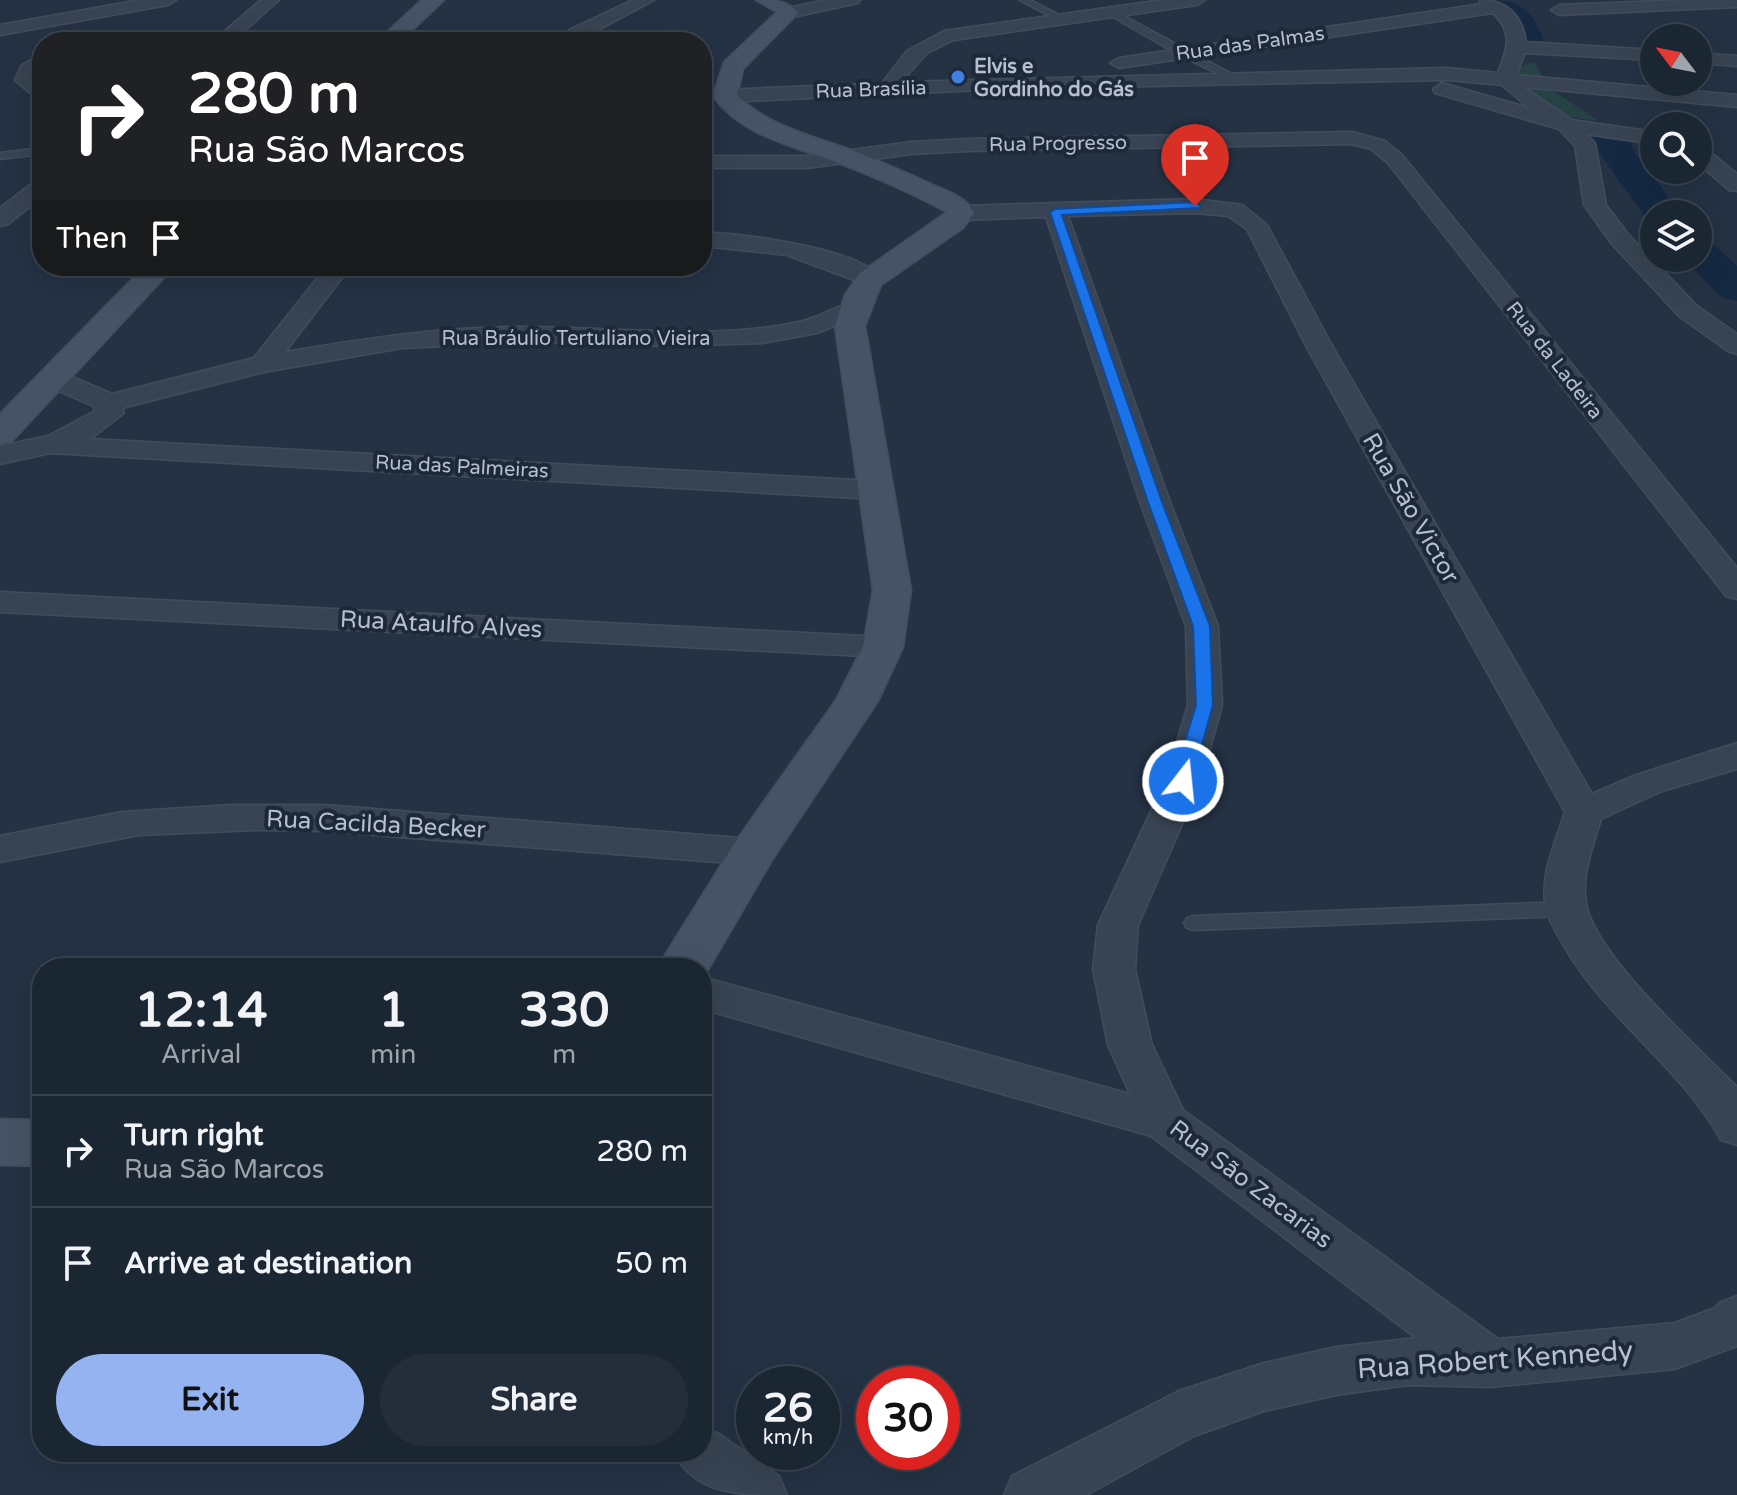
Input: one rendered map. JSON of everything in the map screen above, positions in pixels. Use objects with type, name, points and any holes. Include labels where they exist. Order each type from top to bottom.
[{"type":"main road","points":[[398,32],[434,0]]},
{"type":"main road","points":[[689,958],[753,852],[857,701],[883,647],[892,590],[850,326],[863,294],[961,213],[958,207],[944,200],[849,157],[782,133],[714,96],[777,6]]},
{"type":"main road","points":[[0,434],[152,276]]},
{"type":"main road","points":[[0,1142],[32,1143]]},
{"type":"street","points":[[0,30],[168,0]]},
{"type":"street","points":[[233,32],[271,0]]},
{"type":"street","points":[[579,32],[646,0]]},
{"type":"street","points":[[777,6],[852,0]]},
{"type":"street","points":[[888,88],[908,58],[926,44],[950,35],[1197,0]]},
{"type":"street","points":[[1543,0],[1559,10],[1566,22],[1561,49]]},
{"type":"street","points":[[1559,10],[1733,2]]},
{"type":"street","points":[[1492,4],[1509,16],[1517,47],[1506,78],[1585,144],[1595,205],[1619,238],[1688,311],[1737,346]]},
{"type":"street","name":"Rua das Palmas","points":[[1002,83],[1492,4]]},
{"type":"street","points":[[79,32],[109,11]]},
{"type":"street","points":[[1517,47],[1640,54]]},
{"type":"street","points":[[1712,59],[1737,61]]},
{"type":"street","points":[[32,66],[24,80],[32,86]]},
{"type":"street","name":"Rua Brasília","points":[[714,96],[1002,83],[1353,77],[1441,80],[1506,78],[1737,101]]},
{"type":"street","name":"Rua Brasília","points":[[1441,80],[1472,97],[1566,125],[1640,136]]},
{"type":"street","points":[[1472,97],[1529,100]]},
{"type":"street","name":"Rua Progresso","points":[[712,162],[807,162],[912,148],[968,145],[1365,140]]},
{"type":"street","name":"Rua da Ladeira","points":[[1365,140],[1378,145],[1395,159],[1737,589]]},
{"type":"street","points":[[1712,146],[1724,147]]},
{"type":"street","points":[[1712,164],[1737,185]]},
{"type":"street","points":[[6,212],[32,194]]},
{"type":"street","name":"Rua São Victor","points":[[1055,212],[1195,206],[1234,210],[1256,225],[1318,344],[1584,812]]},
{"type":"street","points":[[961,213],[1055,212]]},
{"type":"street","name":"Rua São Zacarias","points":[[1055,212],[1155,502],[1202,626],[1205,705],[1183,781],[1118,925],[1114,969],[1130,1045],[1166,1122],[1490,1363]]},
{"type":"street","points":[[712,239],[753,241],[797,248],[831,260],[863,294]]},
{"type":"street","points":[[263,364],[331,276]]},
{"type":"street","name":"Rua Bráulio Tertuliano Vieira","points":[[106,404],[263,364],[402,340],[529,334],[671,338],[762,335],[808,328],[863,294]]},
{"type":"street","points":[[0,455],[51,445],[87,432],[110,413],[106,404],[89,392],[54,379]]},
{"type":"street","name":"Rua das Palmeiras","points":[[51,445],[874,490]]},
{"type":"street","name":"Rua Ataulfo Alves","points":[[0,602],[883,647]]},
{"type":"street","points":[[1737,754],[1724,761],[1649,783],[1584,812],[1565,875],[1566,909],[1577,938],[1605,974],[1723,1102],[1737,1127]]},
{"type":"street","name":"Rua Cacilda Becker","points":[[0,849],[135,823],[195,817],[279,817],[753,852]]},
{"type":"street","points":[[712,996],[1166,1122]]},
{"type":"street","name":"Rua Robert Kennedy","points":[[1032,1495],[1179,1416],[1264,1387],[1336,1371],[1408,1361],[1490,1363],[1675,1346],[1733,1325],[1737,1319]]},
{"type":"street","points":[[712,1461],[759,1495]]},
{"type":"lane","points":[[1023,0],[1061,18]]},
{"type":"lane","points":[[1111,12],[1182,53],[1236,79]]},
{"type":"lane","points":[[0,156],[32,152]]},
{"type":"lane","points":[[1194,923],[1566,909]]},
{"type":"green space","points":[[1534,62],[1549,88],[1597,120],[1570,116],[1547,106],[1508,71]]},
{"type":"waterway","points":[[1491,0],[1522,22],[1528,38]]},
{"type":"waterway","points":[[1612,137],[1618,154],[1652,200]]},
{"type":"waterway","points":[[1712,265],[1737,289]]},
{"type":"place","name":"Elvis e Gordinho do Gás","points":[[958,77]]},
{"type":"route","points":[[1183,781],[1205,705],[1202,626],[1155,502],[1055,212],[1195,206]]}]
